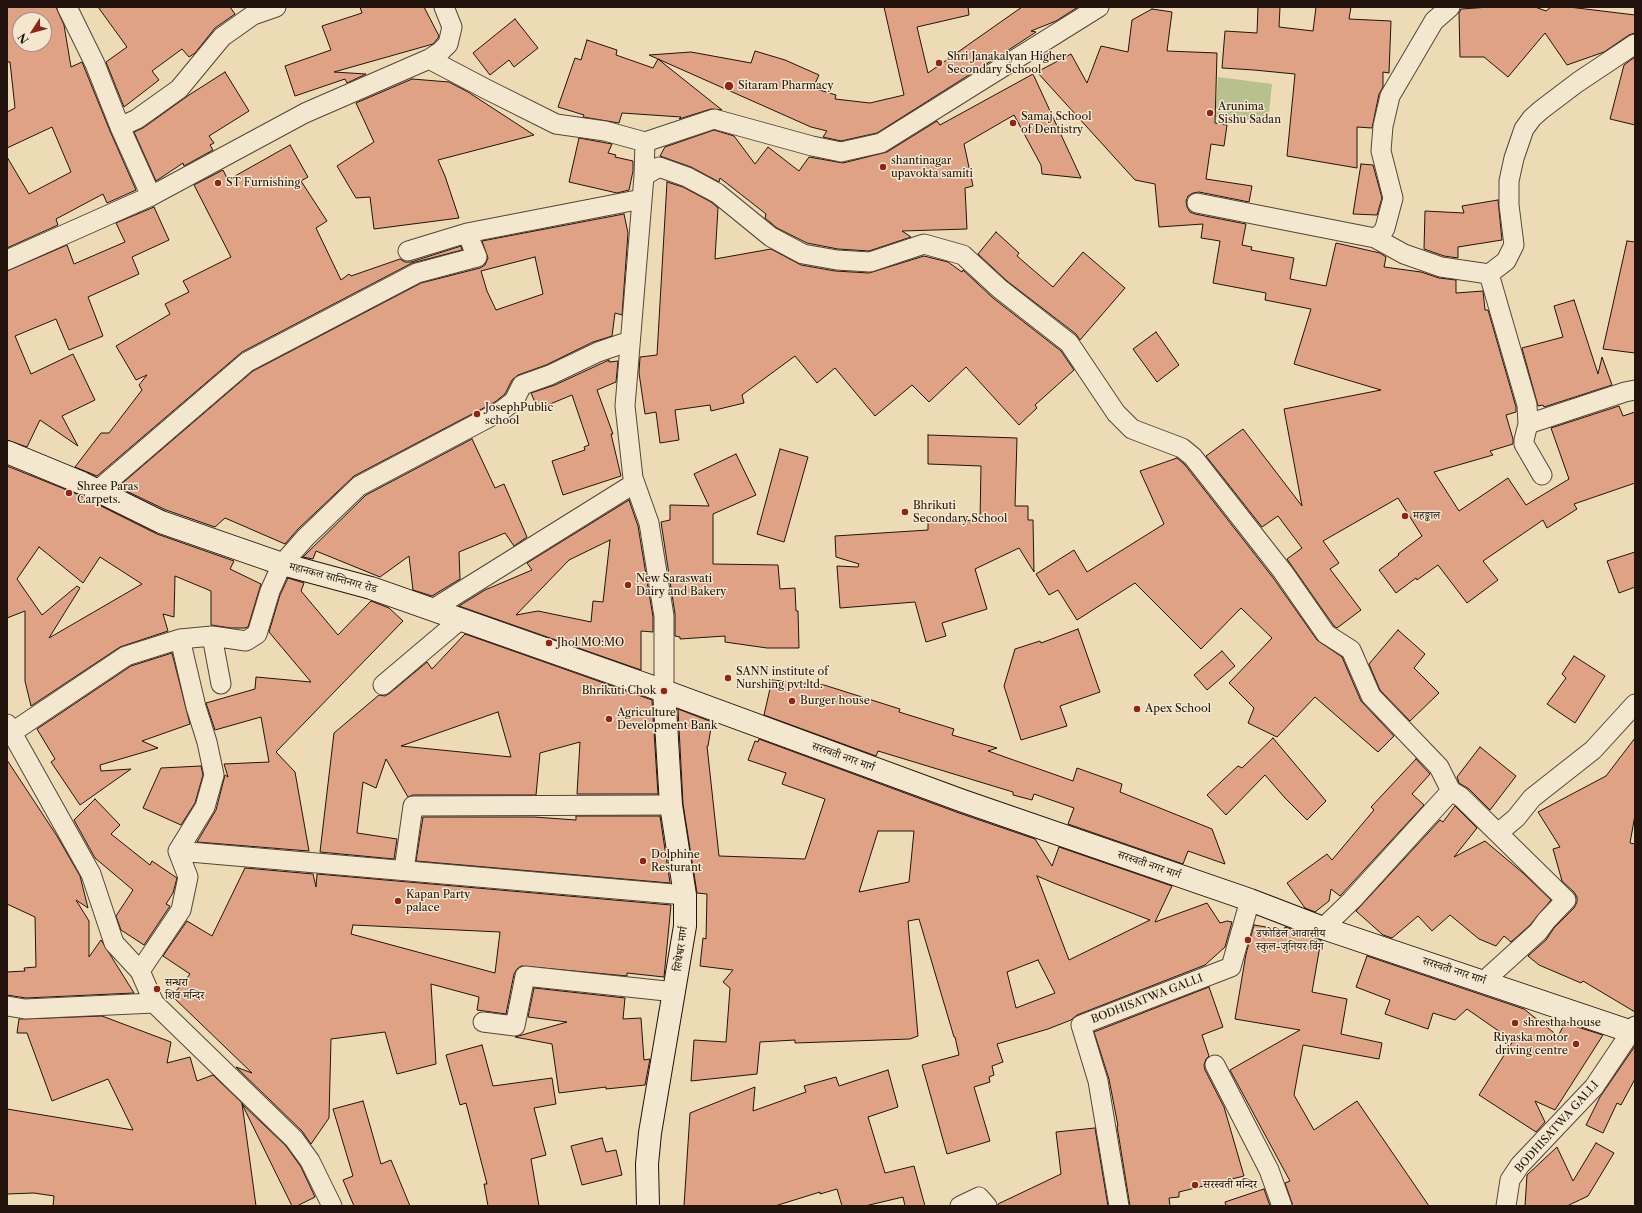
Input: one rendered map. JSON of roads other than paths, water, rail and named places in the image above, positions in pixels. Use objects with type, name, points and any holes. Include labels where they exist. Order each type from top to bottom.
[{"type":"main road","name":"महानकल सान्तिनगर रोड","points":[[7,452],[98,490],[161,522],[282,564],[371,588],[664,691]]},
{"type":"main road","name":"सिधेश्वर मार्ग","points":[[648,1206],[647,1164],[650,1133],[685,926],[685,895],[671,805],[664,691]]},
{"type":"main road","name":"सरस्वती नगर मार्ग","points":[[664,691],[963,801],[1250,900],[1323,928],[1634,1030]]},
{"type":"street","points":[[67,7],[95,64],[120,127],[151,196]]},
{"type":"street","points":[[120,127],[137,119],[178,89],[222,37],[253,15],[276,7]]},
{"type":"street","points":[[7,260],[151,196],[305,113],[429,59],[440,52],[448,44],[452,27],[444,7]]},
{"type":"street","points":[[429,59],[486,90],[556,124],[605,131],[645,142],[714,119],[812,146],[841,152],[881,143],[1099,7]]},
{"type":"street","points":[[1375,238],[1382,233],[1385,228],[1393,198],[1381,151],[1383,126],[1390,96],[1434,21],[1450,7]]},
{"type":"street","points":[[1197,203],[1375,238],[1404,254],[1441,268],[1489,274],[1506,261],[1514,245],[1509,205],[1509,181],[1514,158],[1524,129],[1532,118],[1541,110],[1578,82],[1635,44]]},
{"type":"street","points":[[645,142],[644,176],[625,406],[633,478],[649,523],[664,616],[664,691]]},
{"type":"street","points":[[644,176],[659,167],[686,177],[717,193],[771,237],[803,254],[837,260],[870,262],[924,244],[963,255],[1000,289],[1069,343],[1116,413],[1132,430],[1182,448],[1193,457],[1283,572],[1326,634],[1351,650],[1371,696],[1439,767],[1451,792],[1461,797],[1566,900],[1546,921],[1538,932],[1484,981]]},
{"type":"street","points":[[408,251],[467,233],[642,200]]},
{"type":"street","points":[[98,490],[247,362],[417,274],[477,257],[467,233]]},
{"type":"street","points":[[1489,274],[1522,383],[1527,405],[1528,424],[1524,444],[1542,475]]},
{"type":"street","points":[[332,1206],[310,1161],[294,1139],[154,1003],[140,971],[114,944],[91,874],[9,729],[126,656],[180,639],[212,636],[246,641],[257,634],[270,591],[282,564],[306,537],[359,486],[501,411],[514,401],[522,385],[550,375],[598,352],[630,341]]},
{"type":"street","points":[[1528,424],[1635,390]]},
{"type":"street","points":[[433,609],[635,483]]},
{"type":"street","points":[[383,685],[461,619]]},
{"type":"street","points":[[212,636],[221,684]]},
{"type":"street","points":[[178,851],[205,807],[214,775],[207,742],[196,707],[180,639]]},
{"type":"street","points":[[1498,833],[1516,818],[1532,798],[1593,750],[1635,704]]},
{"type":"street","points":[[1323,928],[1352,900],[1451,792]]},
{"type":"street","points":[[404,870],[413,806],[671,805]]},
{"type":"street","points":[[178,851],[685,895]]},
{"type":"street","points":[[140,971],[181,910],[188,877],[178,851]]},
{"type":"street","name":"BODHISATWA GALLI","points":[[1119,1206],[1098,1081],[1081,1025],[1231,967],[1250,900]]},
{"type":"street","points":[[483,1022],[515,1026],[525,976],[675,992]]},
{"type":"street","points":[[7,1006],[25,1009],[154,1003]]},
{"type":"street","name":"BODHISATWA GALLI","points":[[1506,1206],[1510,1180],[1520,1165],[1594,1087],[1634,1030]]},
{"type":"street","points":[[1216,1065],[1269,1170],[1282,1206]]},
{"type":"street","points":[[960,1206],[979,1197],[987,1206]]},
{"type":"place","name":"Shri Janakalyan Higher Secondary School","points":[[939,63]]},
{"type":"place","name":"Sitaram Pharmacy","points":[[729,86]]},
{"type":"place","name":"Arunima Sishu Sadan","points":[[1210,113]]},
{"type":"place","name":"Samaj School of Dentistry","points":[[1013,123]]},
{"type":"place","name":"shantinagar upavokta samiti","points":[[883,167]]},
{"type":"place","name":"ST Furnishing","points":[[218,183]]},
{"type":"place","name":"JosephPublic school","points":[[477,414]]},
{"type":"place","name":"Shree Paras Carpets.","points":[[69,493]]},
{"type":"place","name":"Bhrikuti Secondary School","points":[[905,512]]},
{"type":"place","name":"महङ्काल","points":[[1405,516]]},
{"type":"place","name":"New Saraswati Dairy and Bakery","points":[[628,585]]},
{"type":"place","name":"Jhol MO:MO","points":[[549,643]]},
{"type":"place","name":"SANN institute of Nurshing pvt.ltd.","points":[[728,678]]},
{"type":"place","name":"Bhrikuti Chok","points":[[664,691]]},
{"type":"place","name":"Burger house","points":[[792,701]]},
{"type":"place","name":"Apex School","points":[[1137,709]]},
{"type":"place","name":"Agriculture Development Bank","points":[[609,719]]},
{"type":"place","name":"Dolphine Resturant","points":[[643,861]]},
{"type":"place","name":"Kapan Party palace","points":[[398,901]]},
{"type":"place","name":"डफोडिल आवासीय स्कुल-जुनियर विंग","points":[[1248,940]]},
{"type":"place","name":"सन्धरा शिव मन्दिर","points":[[157,989]]},
{"type":"place","name":"shrestha house","points":[[1515,1023]]},
{"type":"place","name":"Riyaska motor driving centre","points":[[1576,1044]]},
{"type":"place","name":"सरस्वती मन्दिर","points":[[1195,1185]]}]
